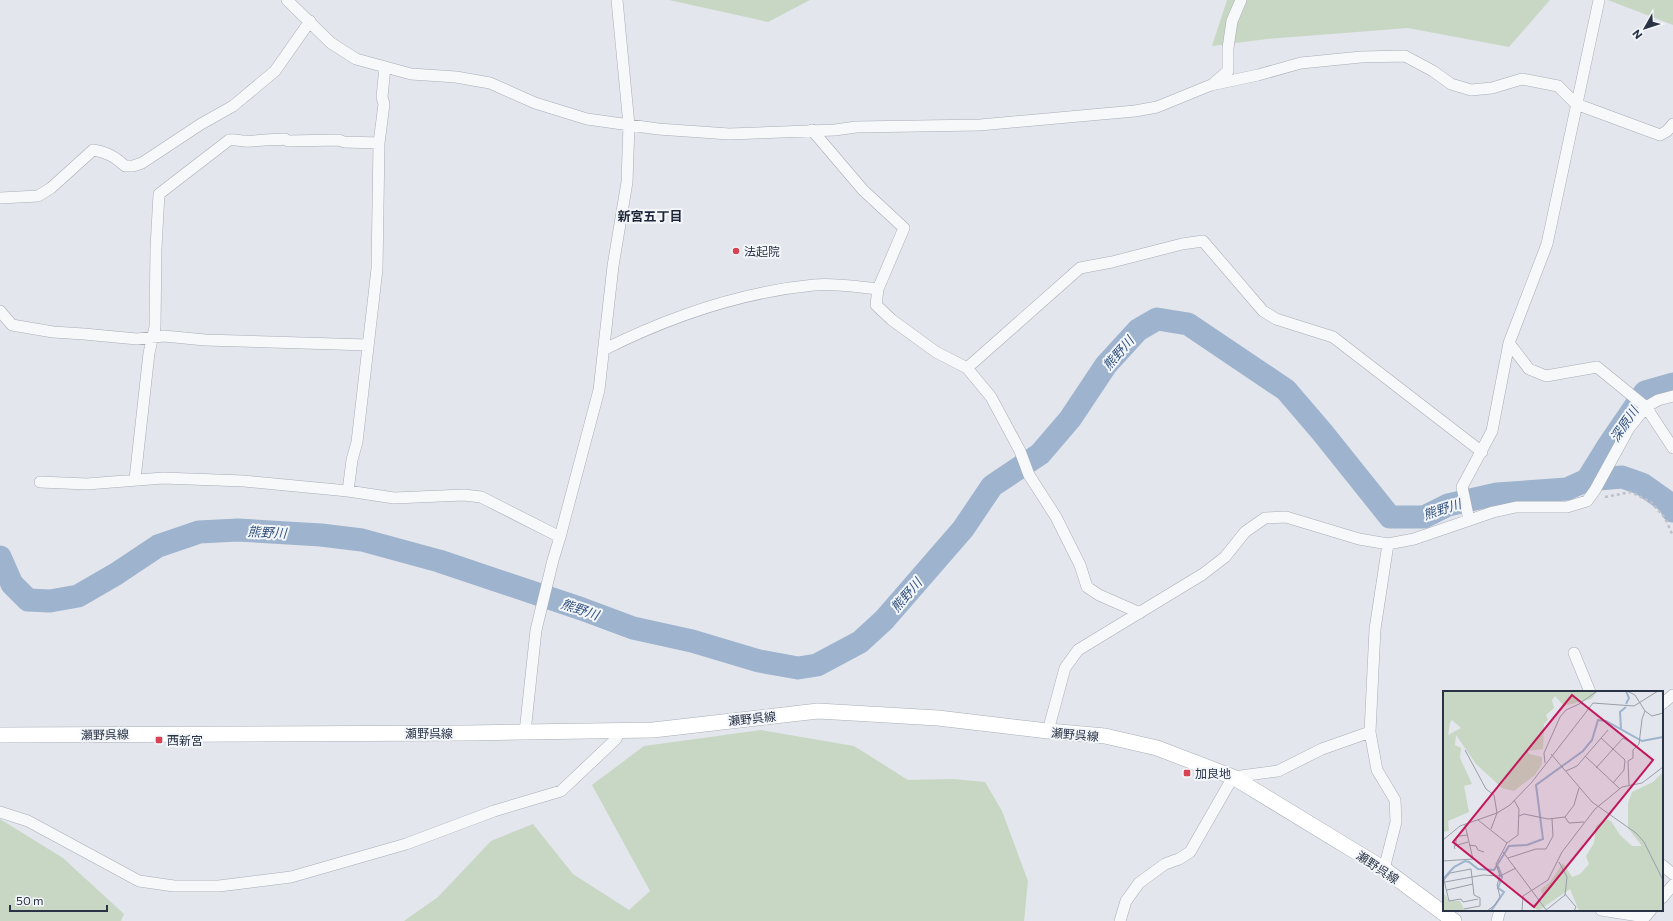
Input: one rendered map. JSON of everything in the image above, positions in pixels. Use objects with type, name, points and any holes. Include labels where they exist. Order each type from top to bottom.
[{"type":"main road","name":"瀬野呉線","points":[[0,735],[653,730],[818,711],[938,718],[1048,732],[1105,736],[1157,748],[1233,777],[1384,869],[1454,921]]},
{"type":"street","points":[[287,0],[331,43],[356,59],[411,74],[456,77],[490,83],[535,103],[587,119],[658,129],[710,134],[835,130],[856,127],[980,125],[1135,111],[1157,107],[1211,85],[1258,75],[1301,63],[1361,57],[1405,56],[1433,71],[1451,84],[1471,90],[1492,88],[1522,79],[1558,86],[1576,104],[1660,135],[1667,131],[1673,124]]},
{"type":"street","points":[[525,732],[536,630],[599,390],[613,266],[627,182],[629,125],[617,0]]},
{"type":"street","points":[[1211,85],[1228,71],[1228,48],[1232,21],[1241,0]]},
{"type":"street","points":[[1468,515],[1462,487],[1492,431],[1509,343],[1547,244],[1599,0]]},
{"type":"street","points":[[0,198],[38,196],[51,188],[93,150],[103,151],[114,156],[125,166],[133,166],[142,163],[201,124],[233,106],[276,71],[310,21]]},
{"type":"street","points":[[348,491],[352,460],[357,442],[377,269],[379,143],[384,104],[382,97],[385,67]]},
{"type":"street","points":[[812,130],[863,190],[904,228],[878,289],[876,305],[892,320],[936,352],[967,368],[991,397],[1020,451],[1029,475],[1059,524],[1080,565],[1087,587],[1099,595],[1140,613]]},
{"type":"street","points":[[135,479],[149,354],[155,326],[156,248],[159,194],[229,140],[238,139],[256,142],[266,139],[285,139],[288,141],[339,140],[344,142],[379,143]]},
{"type":"street","points":[[967,368],[1080,268],[1112,262],[1182,244],[1203,241],[1263,311],[1276,319],[1333,337],[1482,452]]},
{"type":"street","points":[[603,350],[640,332],[681,316],[751,296],[815,285],[846,285],[878,289]]},
{"type":"street","points":[[0,311],[12,325],[53,332],[137,339],[164,336],[205,340],[368,345]]},
{"type":"street","points":[[1509,343],[1529,369],[1546,376],[1597,368],[1646,407],[1673,448]]},
{"type":"street","points":[[1048,732],[1065,668],[1078,650],[1204,574],[1225,557],[1245,532],[1265,518],[1286,517],[1359,539],[1388,544],[1414,539],[1468,515],[1516,507],[1567,507],[1587,500],[1595,490],[1629,428],[1646,407],[1658,400],[1673,396]]},
{"type":"street","points":[[40,482],[87,484],[135,479],[163,478],[244,481],[348,491],[394,498],[464,495],[481,497],[560,537]]},
{"type":"street","points":[[1384,869],[1396,822],[1395,800],[1377,770],[1370,732],[1375,629],[1381,579],[1388,544]]},
{"type":"street","points":[[1574,653],[1590,691]]},
{"type":"street","points":[[1663,703],[1673,695]]},
{"type":"street","points":[[0,812],[28,821],[138,881],[174,886],[219,886],[291,878],[406,844],[494,811],[561,792],[616,739],[620,730]]},
{"type":"street","points":[[1120,921],[1126,901],[1139,883],[1165,864],[1179,859],[1190,852],[1233,777],[1278,771],[1322,749],[1370,732]]},
{"type":"street","points":[[1663,866],[1673,874]]},
{"type":"street","points":[[1663,897],[1673,885]]},
{"type":"street","points":[[1497,921],[1500,911]]},
{"type":"street","points":[[1607,911],[1645,917],[1650,911]]},
{"type":"path","points":[[1587,500],[1631,492],[1651,502],[1665,518],[1673,536]]},
{"type":"green space","points":[[669,0],[810,0],[768,22]]},
{"type":"green space","points":[[1227,0],[1550,0],[1509,47],[1408,28],[1267,39],[1212,46]]},
{"type":"green space","points":[[1608,0],[1673,0],[1673,25]]},
{"type":"green space","points":[[761,730],[854,746],[908,780],[953,779],[985,782],[1002,811],[1028,881],[1024,921],[404,921],[438,897],[491,841],[533,824],[573,874],[629,910],[650,891],[592,785],[644,746]]},
{"type":"green space","points":[[0,819],[63,858],[124,914],[121,921],[0,921]]},
{"type":"waterway","name":"熊野川","points":[[0,557],[12,584],[28,600],[50,601],[78,596],[116,574],[158,546],[199,532],[238,530],[321,535],[362,540],[439,561],[582,609],[633,628],[692,641],[759,661],[798,668],[817,665],[860,642],[884,620],[963,529],[992,486],[1040,454],[1070,419],[1106,365],[1138,330],[1157,319],[1188,324],[1286,390],[1322,432],[1390,517],[1424,517],[1448,505],[1497,494],[1567,489],[1587,480],[1622,477],[1642,484],[1669,503],[1673,511]]},
{"type":"waterway","name":"深原川","points":[[1587,480],[1645,392],[1673,384]]},
{"type":"place","name":"法起院","points":[[736,251]]},
{"type":"place","name":"西新宮","points":[[159,740]]},
{"type":"place","name":"加良地","points":[[1187,773]]},
{"type":"district","name":"新宮五丁目","points":[[650,216]]}]
